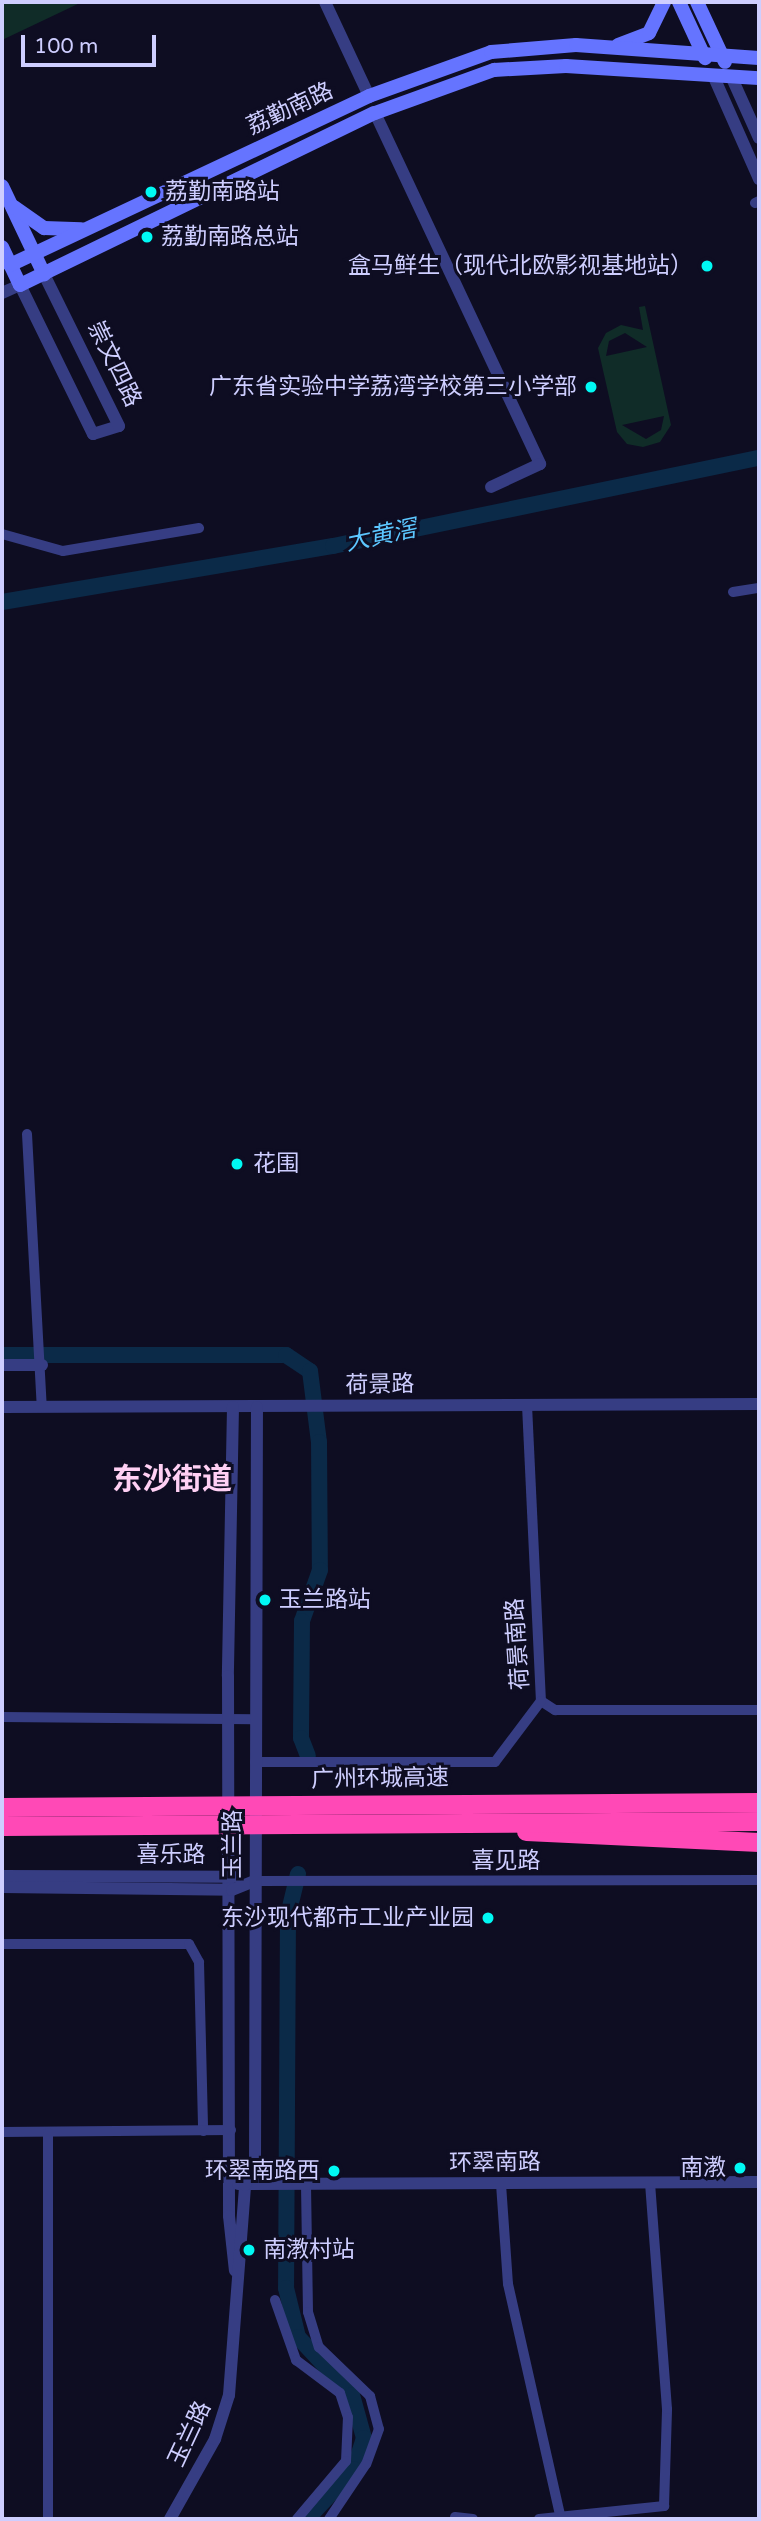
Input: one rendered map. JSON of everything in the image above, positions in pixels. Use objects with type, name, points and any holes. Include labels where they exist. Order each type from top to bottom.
[{"type":"highway","points":[[470,1802],[759,1795]]},
{"type":"highway","name":"广州环城高速","points":[[2,1807],[759,1802]]},
{"type":"highway","name":"广州环城高速","points":[[2,1826],[759,1821]]},
{"type":"highway","points":[[381,1822],[759,1842]]},
{"type":"main road","points":[[614,47],[649,33],[664,2]]},
{"type":"main road","points":[[679,2],[713,75]]},
{"type":"main road","points":[[697,2],[731,76]]},
{"type":"main road","name":"荔勤南路","points":[[6,267],[369,96],[491,52],[614,47]]},
{"type":"main road","points":[[614,47],[759,58]]},
{"type":"main road","name":"荔勤南路","points":[[20,285],[375,113],[451,82],[513,67],[759,78]]},
{"type":"main road","name":"崇文四路","points":[[2,186],[44,274]]},
{"type":"main road","points":[[9,202],[44,228],[90,229]]},
{"type":"main road","name":"崇文四路","points":[[2,247],[6,267],[20,285]]},
{"type":"street","points":[[325,2],[369,96]]},
{"type":"street","points":[[713,75],[759,179]]},
{"type":"street","points":[[731,76],[759,138]]},
{"type":"street","points":[[375,113],[540,464],[491,487]]},
{"type":"street","name":"崇文四路","points":[[20,285],[93,434],[120,426],[44,274]]},
{"type":"street","name":"荔勤南路","points":[[2,293],[20,285]]},
{"type":"street","points":[[2,534],[64,551],[200,528]]},
{"type":"street","points":[[733,592],[759,588]]},
{"type":"street","points":[[27,1135],[42,1342],[42,1407]]},
{"type":"street","points":[[2,1365],[42,1364]]},
{"type":"street","name":"荷景路","points":[[2,1407],[759,1404]]},
{"type":"street","name":"荷景南路","points":[[527,1405],[541,1701],[555,1710],[759,1710]]},
{"type":"street","name":"玉兰路","points":[[233,1407],[229,1719],[232,1890],[231,2182],[237,2278]]},
{"type":"street","name":"玉兰路","points":[[170,2519],[223,2420],[234,2364],[237,2278],[245,2185],[256,2140],[254,1881],[257,1407]]},
{"type":"street","points":[[255,1762],[495,1762],[541,1701]]},
{"type":"street","points":[[2,1717],[255,1719]]},
{"type":"street","name":"喜乐路","points":[[2,1876],[231,1876],[254,1881]]},
{"type":"street","name":"喜见路","points":[[254,1881],[759,1880]]},
{"type":"street","name":"喜乐路","points":[[2,1887],[232,1890],[254,1881]]},
{"type":"street","points":[[2,1944],[189,1944],[199,1962],[203,2131]]},
{"type":"street","points":[[2,2132],[203,2131],[256,2140]]},
{"type":"street","points":[[48,2133],[48,2519]]},
{"type":"street","name":"环翠南路","points":[[231,2182],[263,2186],[759,2182]]},
{"type":"street","points":[[538,2519],[664,2506],[667,2409],[650,2183]]},
{"type":"street","points":[[501,2184],[508,2284],[561,2518]]},
{"type":"street","points":[[304,2185],[308,2312],[319,2347],[319,2372]]},
{"type":"street","points":[[275,2300],[296,2360],[319,2372],[340,2393],[348,2417],[346,2461],[297,2519]]},
{"type":"street","points":[[319,2347],[370,2396],[379,2429],[366,2464],[329,2519]]},
{"type":"street","points":[[455,2517],[473,2519]]},
{"type":"green space","points":[[2,2],[82,2],[2,40]]},
{"type":"green space","points":[[645,306],[671,425],[660,442],[643,447],[627,444],[617,432],[598,348],[606,333],[621,325],[643,330],[639,307]],"holes":[[[625,333],[647,347],[606,356],[609,341]],[[664,416],[661,430],[646,439],[622,425]]]},
{"type":"waterway","name":"大黄滘","points":[[2,602],[333,546],[759,458]]},
{"type":"waterway","points":[[2,1355],[286,1355],[310,1371],[319,1442],[320,1570],[302,1621],[301,1738],[308,1756]]},
{"type":"waterway","points":[[298,1874],[288,1915],[286,2288],[298,2337],[352,2395],[364,2438],[354,2469],[307,2519]]},
{"type":"place","name":"荔勤南路站","points":[[151,192]]},
{"type":"place","name":"荔勤南路总站","points":[[147,237]]},
{"type":"place","name":"盒马鲜生（现代北欧影视基地站）","points":[[707,266]]},
{"type":"place","name":"广东省实验中学荔湾学校第三小学部","points":[[591,387]]},
{"type":"place","name":"花围","points":[[237,1164]]},
{"type":"place","name":"玉兰路站","points":[[265,1600]]},
{"type":"place","name":"东沙现代都市工业产业园","points":[[488,1918]]},
{"type":"place","name":"南漖","points":[[740,2168]]},
{"type":"place","name":"环翠南路西","points":[[334,2171]]},
{"type":"place","name":"南漖村站","points":[[249,2250]]},
{"type":"district","name":"东沙街道","points":[[172,1480]]}]
